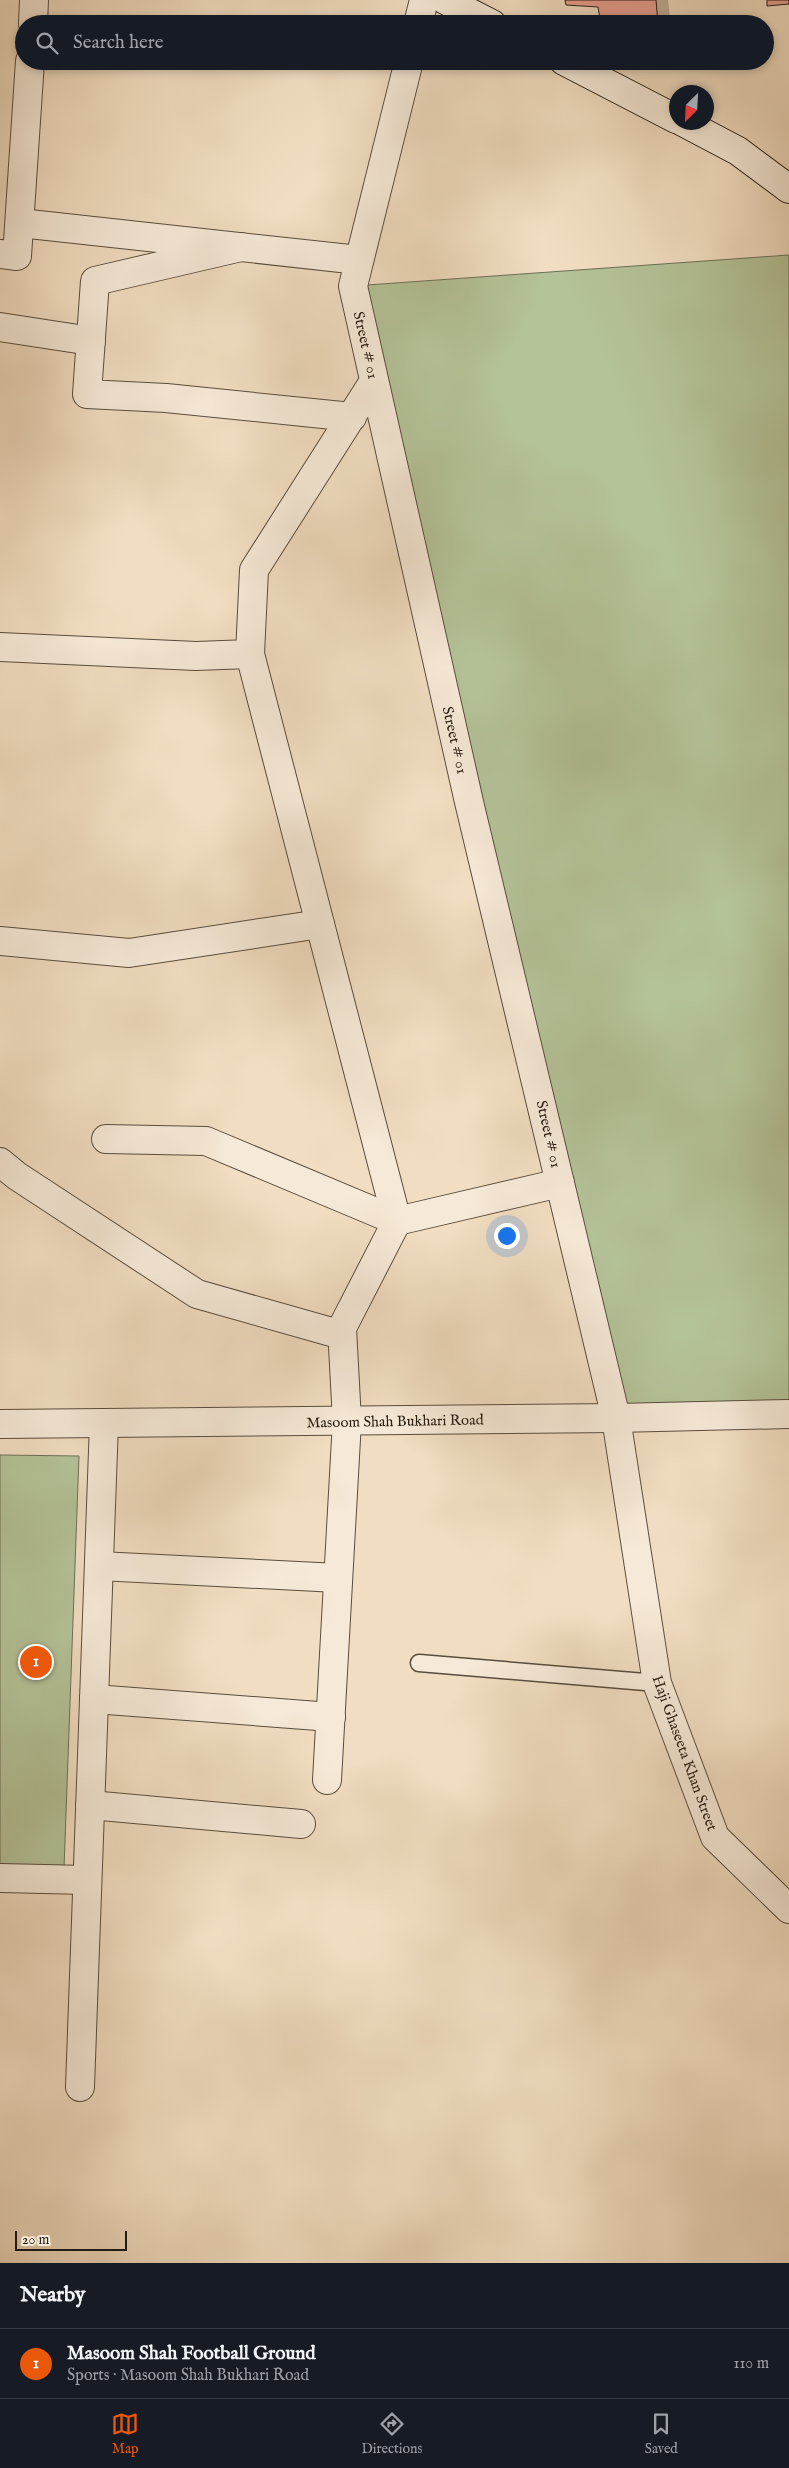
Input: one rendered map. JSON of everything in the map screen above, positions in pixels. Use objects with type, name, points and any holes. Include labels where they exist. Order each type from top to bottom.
[{"type":"street","points":[[33,15],[34,0]]},
{"type":"street","points":[[420,15],[424,0]]},
{"type":"street","points":[[446,0],[475,15]]},
{"type":"street","points":[[0,254],[17,256],[29,70]]},
{"type":"street","name":"Street # 01","points":[[407,70],[353,286],[469,802],[616,1418]]},
{"type":"street","points":[[581,70],[669,115]]},
{"type":"street","points":[[698,130],[738,151],[789,190]]},
{"type":"street","points":[[20,223],[359,260]]},
{"type":"street","points":[[241,248],[95,282],[87,394],[166,398],[352,417]]},
{"type":"street","points":[[0,326],[91,341]]},
{"type":"street","points":[[327,1780],[347,1421],[342,1328],[397,1221],[250,654],[254,570],[374,382]]},
{"type":"street","points":[[0,647],[196,656],[250,654]]},
{"type":"street","points":[[0,941],[129,953],[320,924]]},
{"type":"street","points":[[106,1139],[206,1141],[397,1221],[560,1183]]},
{"type":"street","points":[[0,1162],[17,1176],[196,1294],[342,1335]]},
{"type":"street","name":"Masoom Shah Bukhari Road","points":[[0,1424],[616,1418],[789,1414]]},
{"type":"street","name":"Haji Ghaseeta Khan Street","points":[[616,1418],[657,1683],[715,1837],[789,1909]]},
{"type":"street","points":[[80,2088],[104,1423]]},
{"type":"street","points":[[99,1566],[338,1578]]},
{"type":"street","points":[[94,1699],[331,1716]]},
{"type":"street","points":[[90,1805],[301,1824]]},
{"type":"street","points":[[0,1878],[87,1880]]},
{"type":"lane","points":[[419,1663],[657,1683]]},
{"type":"green space","points":[[789,255],[789,1415],[616,1418],[353,286]]},
{"type":"green space","points":[[0,1455],[79,1456],[64,1868],[0,1868]]},
{"type":"building","points":[[565,0],[656,0],[657,15],[599,15],[598,7],[566,5]]},
{"type":"building","points":[[767,0],[789,0],[789,4],[767,6]]},
{"type":"place","name":"Masoom Shah Football Ground","points":[[36,1662]]}]
